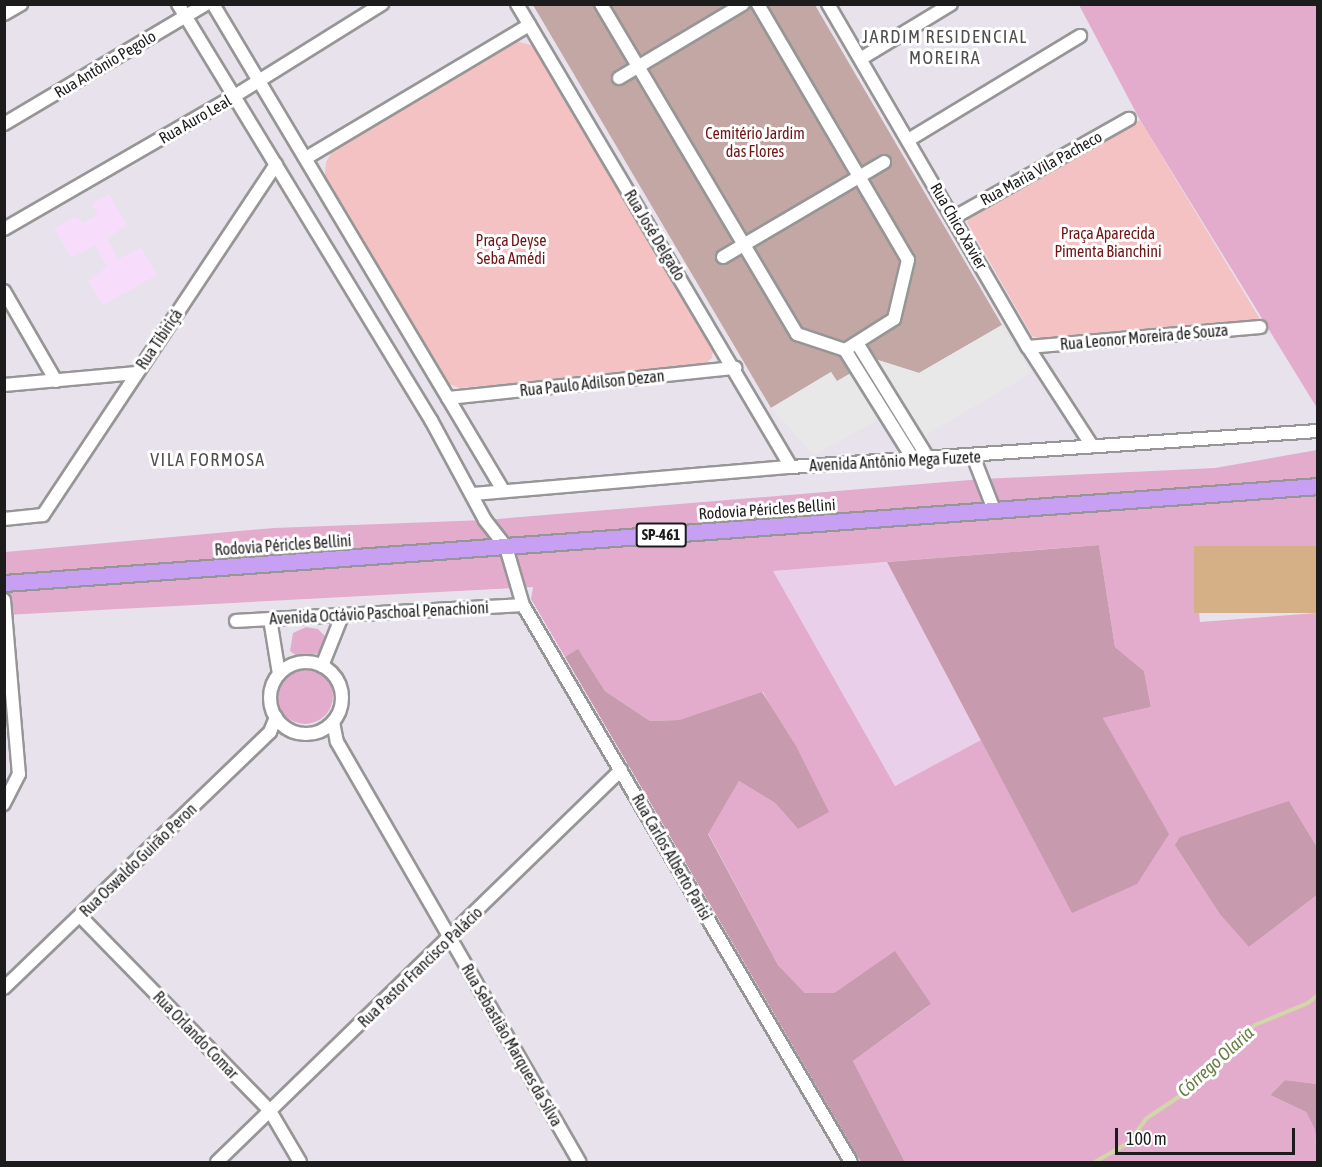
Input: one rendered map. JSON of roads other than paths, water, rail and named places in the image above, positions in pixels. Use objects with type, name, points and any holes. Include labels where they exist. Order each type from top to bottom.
[{"type":"main road","name":"Rodovia Péricles Bellini","points":[[4,583],[1317,486]]},
{"type":"street","points":[[4,14],[21,4]]},
{"type":"street","points":[[178,4],[473,494],[485,520],[506,547]]},
{"type":"street","name":"Rua Antônio Pegolo","points":[[4,124],[206,4]]},
{"type":"street","points":[[213,4],[503,490]]},
{"type":"street","name":"Rua Auro Leal","points":[[4,229],[233,97],[381,4]]},
{"type":"street","name":"Rua José Delgado","points":[[517,4],[735,368],[791,467]]},
{"type":"street","points":[[601,4],[800,337],[845,350],[913,459]]},
{"type":"street","points":[[619,78],[743,4]]},
{"type":"street","points":[[758,4],[905,253],[908,268],[894,319],[845,350]]},
{"type":"street","name":"Rua Chico Xavier","points":[[828,4],[910,139],[1028,347],[1092,446]]},
{"type":"street","points":[[862,58],[951,4]]},
{"type":"street","points":[[306,159],[529,25]]},
{"type":"street","points":[[910,139],[1080,36]]},
{"type":"street","name":"Rua Maria Vila Pacheco","points":[[953,218],[1129,119]]},
{"type":"street","points":[[723,256],[884,162]]},
{"type":"street","name":"Rua Tibiriçá","points":[[4,519],[43,516],[276,164]]},
{"type":"street","points":[[4,291],[56,381]]},
{"type":"street","name":"Rua Leonor Moreira de Souza","points":[[1028,347],[1260,327]]},
{"type":"street","points":[[857,343],[928,458]]},
{"type":"street","name":"Rua Paulo Adilson Dezan","points":[[448,398],[735,368]]},
{"type":"street","points":[[4,385],[136,373]]},
{"type":"street","name":"Avenida Antônio Mega Fuzete","points":[[473,494],[791,467],[1317,431]]},
{"type":"street","points":[[973,456],[994,510]]},
{"type":"street","name":"Rua Carlos Alberto Parisi","points":[[506,547],[523,605],[851,1162]]},
{"type":"street","points":[[4,600],[19,774],[4,804]]},
{"type":"street","name":"Avenida Octávio Paschoal Penachioni","points":[[236,621],[523,605]]},
{"type":"street","points":[[322,666],[342,616]]},
{"type":"street","points":[[270,619],[279,674]]},
{"type":"street","points":[[299,662],[322,666],[340,685],[340,711],[333,722],[320,732],[303,734],[286,728],[276,717],[270,703],[272,687],[279,674],[299,662]]},
{"type":"street","name":"Rua Oswaldo Guirão Peron","points":[[4,988],[270,732],[276,717]]},
{"type":"street","name":"Rua Sebastião Marques da Silva","points":[[333,722],[337,742],[579,1162]]},
{"type":"street","points":[[270,732],[286,728]]},
{"type":"street","name":"Rua Sebastião Marques da Silva","points":[[320,732],[337,742]]},
{"type":"street","name":"Rua Pastor Francisco Palácio","points":[[217,1162],[621,770]]},
{"type":"street","name":"Rua Orlando Comar","points":[[80,916],[270,1112],[300,1162]]},
{"type":"waterway","name":"Córrego Olaria","points":[[1095,1162],[1128,1143],[1147,1118],[1192,1088],[1255,1025],[1308,1003],[1318,995]]},
{"type":"district","name":"JARDIM RESIDENCIAL MOREIRA","points":[[945,48]]},
{"type":"district","name":"VILA FORMOSA","points":[[208,460]]},
{"type":"park label","name":"Cemitério Jardim das Flores","points":[[755,142]]},
{"type":"park label","name":"Praça Aparecida Pimenta Bianchini","points":[[1108,242]]},
{"type":"park label","name":"Praça Deyse Seba Amédi","points":[[511,249]]}]
